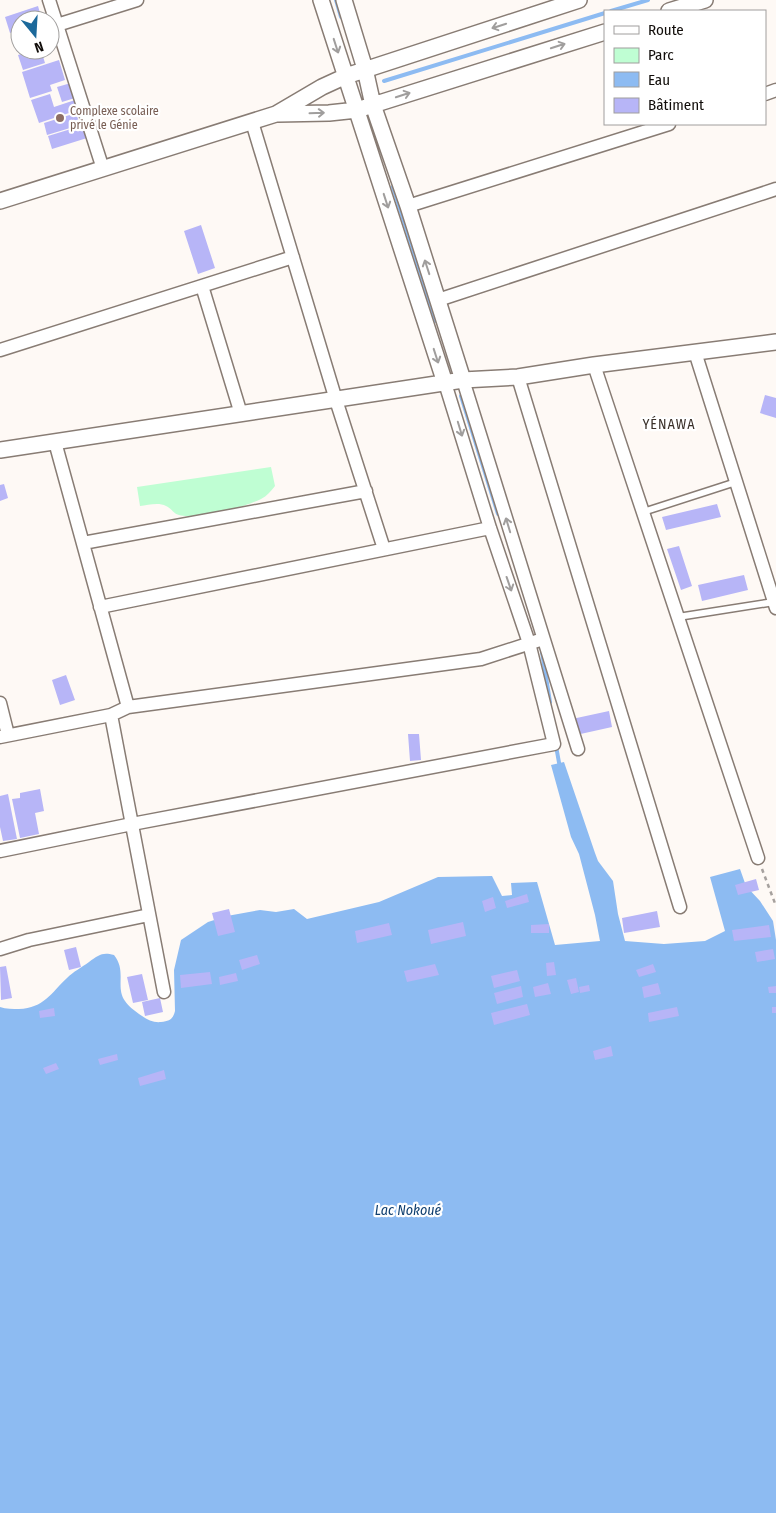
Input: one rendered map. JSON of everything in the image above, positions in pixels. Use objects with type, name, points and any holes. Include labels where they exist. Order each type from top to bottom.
[{"type":"street","points":[[60,24],[137,0]]},
{"type":"street","points":[[0,851],[554,744],[529,643],[490,528],[321,0]]},
{"type":"street","points":[[344,0],[374,105],[438,300],[578,748]]},
{"type":"street","points":[[0,201],[276,114],[322,87],[346,76],[579,0]]},
{"type":"street","points":[[672,10],[705,0]]},
{"type":"street","points":[[276,114],[329,113],[357,110],[604,32]]},
{"type":"street","points":[[60,34],[103,169]]},
{"type":"street","points":[[252,122],[336,400],[384,549]]},
{"type":"street","points":[[408,206],[666,125]]},
{"type":"street","points":[[438,300],[776,189]]},
{"type":"street","points":[[0,350],[293,257]]},
{"type":"street","points":[[202,286],[241,414]]},
{"type":"street","points":[[0,450],[463,380],[518,377],[594,365],[776,342]]},
{"type":"street","points":[[695,352],[775,605]]},
{"type":"street","points":[[594,365],[758,858]]},
{"type":"street","points":[[518,377],[680,907]]},
{"type":"street","points":[[56,442],[128,707]]},
{"type":"street","points":[[83,543],[366,491]]},
{"type":"street","points":[[100,607],[490,528]]},
{"type":"street","points":[[0,703],[4,736],[111,715],[128,707],[481,659],[543,639]]},
{"type":"street","points":[[111,715],[164,992]]},
{"type":"street","points":[[0,949],[29,940],[149,915]]},
{"type":"lane","points":[[643,512],[736,482]]},
{"type":"lane","points":[[678,617],[775,605]]},
{"type":"path","points":[[758,858],[776,906]]},
{"type":"green space","points":[[271,467],[275,486],[263,498],[244,506],[220,512],[187,516],[177,514],[160,504],[140,506],[137,487]]},
{"type":"water","name":"Lac Nokoué","points":[[564,762],[598,861],[613,881],[618,914],[625,941],[664,944],[705,941],[725,931],[710,877],[740,869],[746,886],[760,901],[773,921],[776,940],[776,1513],[0,1513],[0,1007],[19,1009],[41,1003],[67,978],[98,956],[106,954],[114,955],[118,961],[121,973],[122,996],[128,1005],[150,1020],[158,1022],[167,1021],[172,1018],[175,1011],[174,970],[181,940],[208,922],[227,916],[260,910],[276,912],[294,909],[307,919],[379,902],[438,877],[492,876],[502,896],[512,895],[511,883],[537,882],[555,945],[600,941],[579,854],[571,837],[551,765]]},
{"type":"building","points":[[38,6],[39,10],[26,10]]},
{"type":"building","points":[[10,15],[10,33],[5,17]]},
{"type":"building","points":[[20,60],[44,60],[45,63],[23,70]]},
{"type":"building","points":[[59,60],[65,80],[50,85],[52,91],[30,98],[22,72]]},
{"type":"building","points":[[71,83],[75,98],[62,102],[57,87]]},
{"type":"building","points":[[50,94],[54,107],[75,100],[78,110],[39,123],[31,100]]},
{"type":"building","points":[[76,113],[80,125],[47,135],[44,123]]},
{"type":"building","points":[[84,125],[87,138],[52,149],[48,136]]},
{"type":"building","points":[[201,225],[215,268],[198,274],[184,231]]},
{"type":"building","points":[[765,395],[776,398],[776,418],[760,413]]},
{"type":"building","points":[[4,484],[8,498],[0,501],[0,485]]},
{"type":"building","points":[[717,504],[721,517],[666,530],[662,517]]},
{"type":"building","points":[[679,546],[692,586],[681,590],[667,549]]},
{"type":"building","points":[[744,575],[748,590],[702,601],[698,585]]},
{"type":"building","points":[[66,675],[75,700],[60,705],[52,680]]},
{"type":"building","points":[[609,711],[612,727],[576,735],[572,719]]},
{"type":"building","points":[[408,734],[419,734],[421,760],[410,761]]},
{"type":"building","points":[[40,789],[44,811],[35,813],[39,834],[20,838],[12,799],[20,798],[20,793]]},
{"type":"building","points":[[8,794],[17,839],[3,841],[0,827],[0,796]]},
{"type":"building","points":[[756,879],[759,890],[738,895],[735,885]]},
{"type":"building","points":[[527,894],[529,902],[507,908],[505,901]]},
{"type":"building","points":[[493,897],[496,908],[485,912],[482,901]]},
{"type":"building","points":[[229,909],[235,932],[218,936],[212,913]]},
{"type":"building","points":[[657,911],[660,927],[624,933],[622,918]]},
{"type":"building","points":[[463,922],[466,936],[431,944],[428,930]]},
{"type":"building","points":[[389,923],[392,935],[357,943],[355,931]]},
{"type":"building","points":[[549,924],[549,933],[531,933],[531,925]]},
{"type":"building","points":[[769,925],[771,937],[734,941],[732,930]]},
{"type":"building","points":[[76,947],[81,967],[69,970],[64,950]]},
{"type":"building","points":[[773,949],[775,959],[757,962],[755,952]]},
{"type":"building","points":[[257,955],[260,964],[242,970],[239,960]]},
{"type":"building","points":[[554,962],[556,975],[547,976],[546,963]]},
{"type":"building","points":[[435,964],[439,975],[407,982],[404,971]]},
{"type":"building","points":[[653,964],[656,972],[639,977],[636,970]]},
{"type":"building","points":[[6,966],[12,998],[1,1000],[0,967]]},
{"type":"building","points":[[517,970],[520,981],[494,988],[491,976]]},
{"type":"building","points":[[210,972],[212,984],[181,988],[180,975]]},
{"type":"building","points":[[236,973],[238,981],[220,985],[219,977]]},
{"type":"building","points":[[142,974],[148,1000],[133,1003],[127,977]]},
{"type":"building","points":[[576,978],[579,992],[571,994],[567,980]]},
{"type":"building","points":[[548,983],[551,994],[535,997],[533,987]]},
{"type":"building","points":[[658,983],[661,994],[644,998],[642,987]]},
{"type":"building","points":[[589,985],[590,991],[580,993],[579,987]]},
{"type":"building","points":[[521,986],[523,997],[497,1004],[494,993]]},
{"type":"building","points":[[776,986],[776,993],[769,993],[768,987]]},
{"type":"building","points":[[160,998],[163,1012],[145,1016],[142,1002]]},
{"type":"building","points":[[527,1004],[530,1015],[494,1025],[491,1013]]},
{"type":"building","points":[[677,1007],[679,1016],[649,1022],[648,1013]]},
{"type":"building","points":[[772,1007],[776,1007],[776,1013],[772,1013]]},
{"type":"building","points":[[54,1008],[55,1016],[40,1018],[39,1011]]},
{"type":"building","points":[[611,1046],[613,1056],[595,1060],[593,1051]]},
{"type":"building","points":[[117,1054],[118,1060],[100,1065],[98,1059]]},
{"type":"building","points":[[56,1063],[59,1069],[46,1074],[43,1068]]},
{"type":"building","points":[[164,1070],[166,1079],[140,1086],[138,1078]]},
{"type":"waterway","points":[[336,0],[341,17]]},
{"type":"waterway","points":[[614,10],[648,0]]},
{"type":"waterway","points":[[384,81],[604,13]]},
{"type":"waterway","points":[[393,187],[436,321]]},
{"type":"waterway","points":[[461,396],[498,514]]},
{"type":"waterway","points":[[542,652],[550,702]]},
{"type":"waterway","points":[[556,746],[560,768]]},
{"type":"place","name":"Complexe scolaire privé le Génie","points":[[60,118]]},
{"type":"district","name":"YÉNAWA","points":[[669,424]]}]
